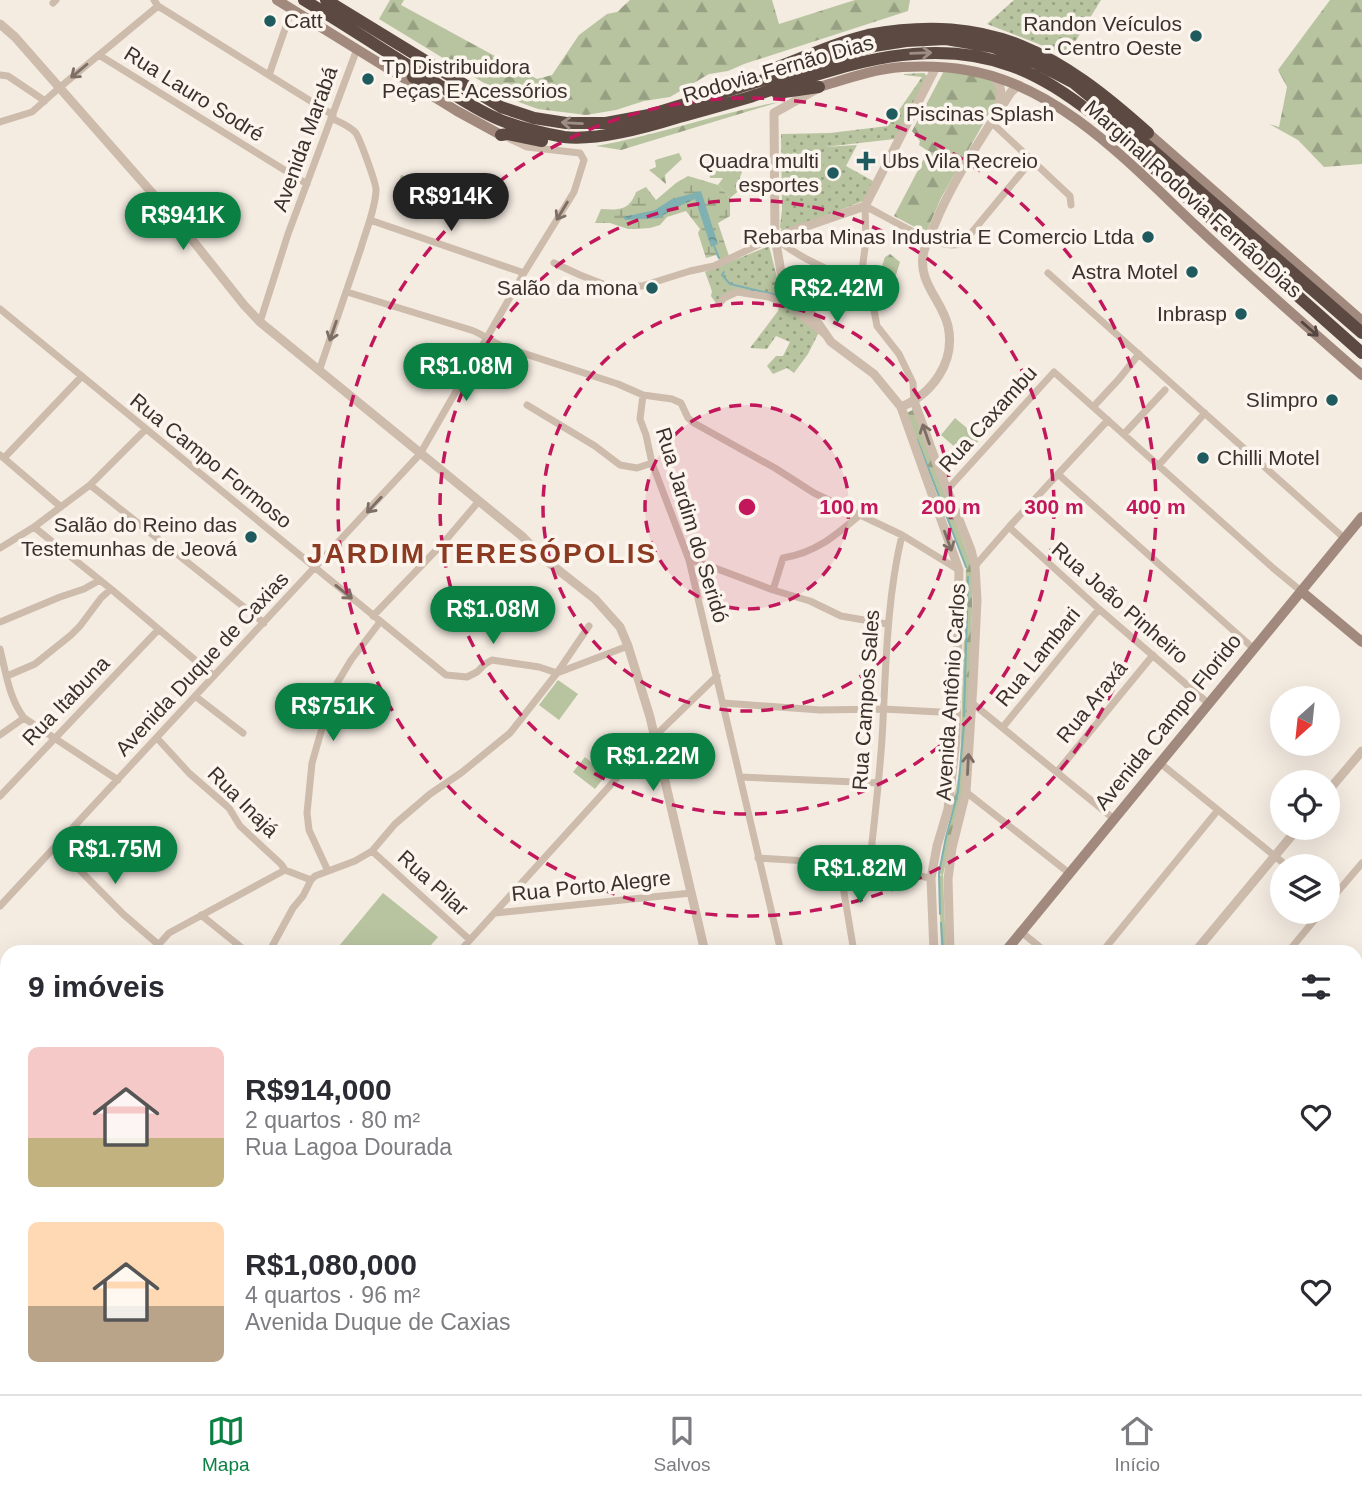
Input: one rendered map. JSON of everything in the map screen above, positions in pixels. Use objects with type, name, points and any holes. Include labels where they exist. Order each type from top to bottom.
[{"type":"highway","points":[[341,0],[389,39]]},
{"type":"highway","name":"Rodovia Fernão Dias","points":[[299,3],[322,4],[389,39],[501,107],[534,118],[566,123],[606,123],[649,115],[874,46],[946,38],[993,47],[1023,58],[1074,83],[1362,333]]},
{"type":"highway","name":"Rodovia Fernão Dias","points":[[322,4],[370,41],[498,120],[530,130],[568,137],[602,135],[654,125],[834,68],[870,60],[935,52],[986,58],[1010,65],[1049,84],[1093,114],[1362,353]]},
{"type":"highway","points":[[715,95],[733,85],[869,35],[930,28],[958,30],[1020,44],[1044,55],[1093,86],[1148,133]]},
{"type":"highway","points":[[370,41],[377,51],[423,85],[429,94]]},
{"type":"highway","points":[[748,97],[819,87]]},
{"type":"highway","points":[[500,135],[508,134],[560,144],[574,144],[602,135]]},
{"type":"main road","points":[[277,0],[299,3],[357,49],[500,135]]},
{"type":"main road","name":"Marginal Rodovia Fernão Dias","points":[[819,87],[856,75],[900,68],[936,67],[968,70],[1019,85],[1058,106],[1085,125],[1362,375]]},
{"type":"main road","points":[[1148,133],[1362,321]]},
{"type":"main road","name":"Avenida Campo Florido","points":[[1010,945],[1362,517]]},
{"type":"main road","points":[[1301,591],[1361,638]]},
{"type":"street","points":[[0,122],[32,112],[156,3],[348,126],[361,141],[377,190],[347,292],[319,371]]},
{"type":"street","points":[[270,75],[299,3]]},
{"type":"street","points":[[0,24],[15,37],[183,228],[244,306],[260,322],[523,537],[543,558],[595,599],[620,627],[655,736],[703,945]]},
{"type":"street","name":"Avenida Marabá","points":[[260,322],[288,234],[357,49]]},
{"type":"street","name":"Rua Lauro Sodré","points":[[99,55],[307,184]]},
{"type":"street","points":[[860,285],[866,241],[865,206],[936,67]]},
{"type":"street","points":[[0,75],[8,76],[45,101]]},
{"type":"street","points":[[990,76],[1000,85],[1002,92],[994,119]]},
{"type":"street","points":[[901,407],[914,401],[930,388],[939,376],[949,341],[948,325],[923,274],[923,259],[928,239],[958,176],[1011,92],[1019,85]]},
{"type":"street","name":"Avenida Antônio Carlos","points":[[819,87],[774,113],[775,237],[782,278],[827,337],[874,374],[901,407],[959,570],[958,713],[948,809],[931,878],[934,945]]},
{"type":"street","points":[[994,119],[1070,196],[1071,205]]},
{"type":"street","name":"Avenida Duque de Caxias","points":[[0,906],[420,454],[574,192],[584,160],[577,152],[527,147],[500,135]]},
{"type":"street","points":[[554,263],[608,286],[642,286],[714,266],[775,237],[865,206],[928,239],[951,246],[963,243],[1032,160]]},
{"type":"street","points":[[370,220],[524,273]]},
{"type":"street","points":[[775,237],[823,267],[860,285],[872,300],[877,326],[899,354],[913,383],[914,401]]},
{"type":"street","points":[[1048,273],[1344,538]]},
{"type":"street","points":[[347,292],[483,334],[504,347],[618,384],[643,395],[681,403],[688,418],[694,423],[814,493],[902,535],[959,570]]},
{"type":"street","points":[[719,304],[724,298],[737,292],[769,297],[788,305],[827,337]]},
{"type":"street","name":"Rua Campo Formoso","points":[[0,309],[446,675],[467,677],[492,660],[539,667],[557,673]]},
{"type":"street","points":[[1139,354],[1093,407],[1301,591]]},
{"type":"street","name":"Rua Caxambu","points":[[947,490],[1054,372],[1093,407]]},
{"type":"street","points":[[61,507],[2,456],[82,376]]},
{"type":"street","points":[[1124,434],[1165,390]]},
{"type":"street","name":"Rua Jardim do Seridó","points":[[643,395],[640,419],[652,463],[689,560],[780,945]]},
{"type":"street","name":"Avenida Antônio Carlos","points":[[914,401],[975,566],[977,600],[967,792],[949,870],[950,945]]},
{"type":"street","points":[[527,405],[579,436],[620,465],[637,468],[652,463]]},
{"type":"street","points":[[1158,466],[1205,413]]},
{"type":"street","points":[[975,566],[1108,420]]},
{"type":"street","points":[[0,548],[34,527],[90,485],[146,429]]},
{"type":"street","points":[[1059,475],[1253,648]]},
{"type":"street","points":[[90,485],[264,623]]},
{"type":"street","points":[[373,616],[445,541],[479,501]]},
{"type":"street","points":[[773,590],[783,558],[799,556],[822,545],[861,514]]},
{"type":"street","points":[[34,527],[214,676]]},
{"type":"street","name":"Rua João Pinheiro","points":[[1009,527],[1099,610],[1209,704]]},
{"type":"street","name":"Rua Campos Sales","points":[[869,869],[878,783],[887,624],[902,535]]},
{"type":"street","points":[[689,560],[810,601],[841,616],[887,624]]},
{"type":"street","points":[[0,622],[84,589],[100,580]]},
{"type":"street","points":[[7,676],[35,664],[71,635],[111,589]]},
{"type":"street","name":"Rua Lambari","points":[[1003,727],[1099,610]]},
{"type":"street","points":[[328,871],[309,830],[307,813],[312,762],[333,690],[351,660],[380,622]]},
{"type":"street","points":[[273,945],[311,880],[372,851],[396,824],[430,794],[510,733],[590,626]]},
{"type":"street","name":"Rua Itabuna","points":[[0,796],[158,630]]},
{"type":"street","points":[[557,673],[628,646]]},
{"type":"street","points":[[0,649],[9,688],[24,718],[118,780]]},
{"type":"street","name":"Rua Araxá","points":[[1057,772],[1153,655]]},
{"type":"street","points":[[465,945],[655,736],[717,676]]},
{"type":"street","points":[[195,696],[243,733]]},
{"type":"street","points":[[723,703],[820,710],[883,709],[958,713]]},
{"type":"street","points":[[972,703],[1115,819]]},
{"type":"street","points":[[0,735],[24,718]]},
{"type":"street","name":"Rua Inajá","points":[[157,738],[178,762],[229,808],[240,826],[285,870],[311,880]]},
{"type":"street","points":[[1340,778],[1362,751]]},
{"type":"street","points":[[1160,763],[1273,854]]},
{"type":"street","points":[[740,778],[878,783]]},
{"type":"street","points":[[967,792],[1069,873]]},
{"type":"street","points":[[1108,945],[1218,810]]},
{"type":"street","points":[[1277,854],[1288,840]]},
{"type":"street","points":[[56,846],[123,914],[158,944],[169,933],[285,870]]},
{"type":"street","name":"Rua Pilar","points":[[372,851],[470,940]]},
{"type":"street","points":[[758,858],[839,863],[931,878]]},
{"type":"street","points":[[1201,945],[1270,862]]},
{"type":"street","points":[[839,863],[853,945]]},
{"type":"street","points":[[1340,889],[1362,863]]},
{"type":"street","name":"Rua Porto Alegre","points":[[494,914],[691,893]]},
{"type":"street","points":[[201,915],[238,945]]},
{"type":"street","points":[[1294,945],[1311,924]]},
{"type":"street","points":[[1020,931],[1037,945]]},
{"type":"green space","points":[[390,0],[404,0],[401,5],[537,79],[552,75],[579,35],[607,14],[617,12],[630,0],[772,0],[779,24],[855,0],[910,0],[908,11],[728,71],[709,74],[670,97],[586,115],[538,109],[516,101],[484,83],[379,19]]},
{"type":"green space","points":[[1014,0],[1101,0],[1067,55],[987,24]]},
{"type":"green space","points":[[1330,0],[1362,0],[1362,164],[1324,167],[1298,140],[1269,124],[1279,127],[1287,87],[1278,70]]},
{"type":"green space","points":[[945,69],[993,78],[999,96],[941,198],[926,233],[894,216],[928,151],[919,145],[920,141],[912,131]]},
{"type":"green space","points":[[924,73],[927,76],[895,139],[824,147],[857,145],[846,166],[873,181],[866,200],[783,232],[780,227],[781,134],[830,133],[888,126],[922,77],[904,74]]},
{"type":"green space","points":[[779,102],[621,150],[596,146],[733,112]]},
{"type":"green space","points":[[806,150],[826,160],[807,197],[788,187]]},
{"type":"green space","points":[[679,153],[682,159],[665,175],[666,184],[649,170],[656,167],[655,160]]},
{"type":"green space","name":"Quadra multi esportes","points":[[834,159],[844,164],[833,188],[822,182]]},
{"type":"green space","points":[[723,160],[727,166],[732,164],[742,172],[741,189],[730,198],[718,185],[723,178],[710,178],[708,167]]},
{"type":"green space","points":[[401,175],[433,185],[429,198],[397,188]]},
{"type":"green space","points":[[688,176],[718,185],[730,198],[730,216],[718,223],[729,256],[720,261],[716,255],[706,258],[698,233],[700,229],[686,211],[667,217],[660,225],[650,228],[628,229],[610,223],[595,223],[601,209],[623,208],[630,203],[636,192],[646,187],[656,200]]},
{"type":"green space","points":[[769,246],[777,277],[821,328],[808,354],[794,373],[787,368],[773,374],[767,366],[776,356],[783,356],[790,342],[776,336],[767,349],[750,348],[778,311],[780,301],[730,294],[718,306],[711,296],[712,291],[705,272]]},
{"type":"green space","points":[[890,254],[900,262],[896,275],[877,276],[885,257]]},
{"type":"green space","points":[[800,273],[822,284],[818,291],[800,295],[791,287],[794,275]]},
{"type":"green space","points":[[913,410],[973,568],[968,768],[943,875],[946,945],[941,945],[939,876],[942,875],[939,873],[960,768],[966,567],[906,413]]},
{"type":"green space","points":[[955,418],[980,439],[965,456],[941,435]]},
{"type":"green space","points":[[558,680],[578,694],[559,720],[539,705]]},
{"type":"green space","points":[[585,757],[606,775],[595,789],[573,772]]},
{"type":"green space","points":[[383,893],[438,937],[431,945],[340,945]]},
{"type":"water","points":[[701,191],[718,244],[711,247],[695,199],[659,218],[625,220],[623,217],[655,210],[672,199]]},
{"type":"waterway","points":[[714,246],[719,258]]},
{"type":"waterway","points":[[724,272],[722,275],[730,284],[773,294],[802,311]]},
{"type":"waterway","points":[[917,439],[966,567]]},
{"type":"waterway","points":[[964,716],[968,577]]},
{"type":"waterway","points":[[940,914],[939,873],[958,792],[964,724]]},
{"type":"waterway","points":[[941,923],[943,945]]},
{"type":"place","name":"Catt","points":[[270,21]]},
{"type":"place","name":"Randon Veículos - Centro Oeste","points":[[1196,36]]},
{"type":"place","name":"Tp Distribuidora Peças E Acessórios","points":[[368,79]]},
{"type":"place","name":"Piscinas Splash","points":[[892,114]]},
{"type":"place","name":"Ubs Vila Recreio","points":[[866,161]]},
{"type":"place","name":"Quadra multi esportes","points":[[833,173]]},
{"type":"place","name":"Rebarba Minas Industria E Comercio Ltda","points":[[1148,237]]},
{"type":"place","name":"Astra Motel","points":[[1192,272]]},
{"type":"place","name":"Salão da mona","points":[[652,288]]},
{"type":"place","name":"Inbrasp","points":[[1241,314]]},
{"type":"place","name":"SIimpro","points":[[1332,400]]},
{"type":"place","name":"Chilli Motel","points":[[1203,458]]},
{"type":"place","name":"Salão do Reino das Testemunhas de Jeová","points":[[251,537]]},
{"type":"district","name":"JARDIM TERESÓPOLIS","points":[[482,553]]}]
